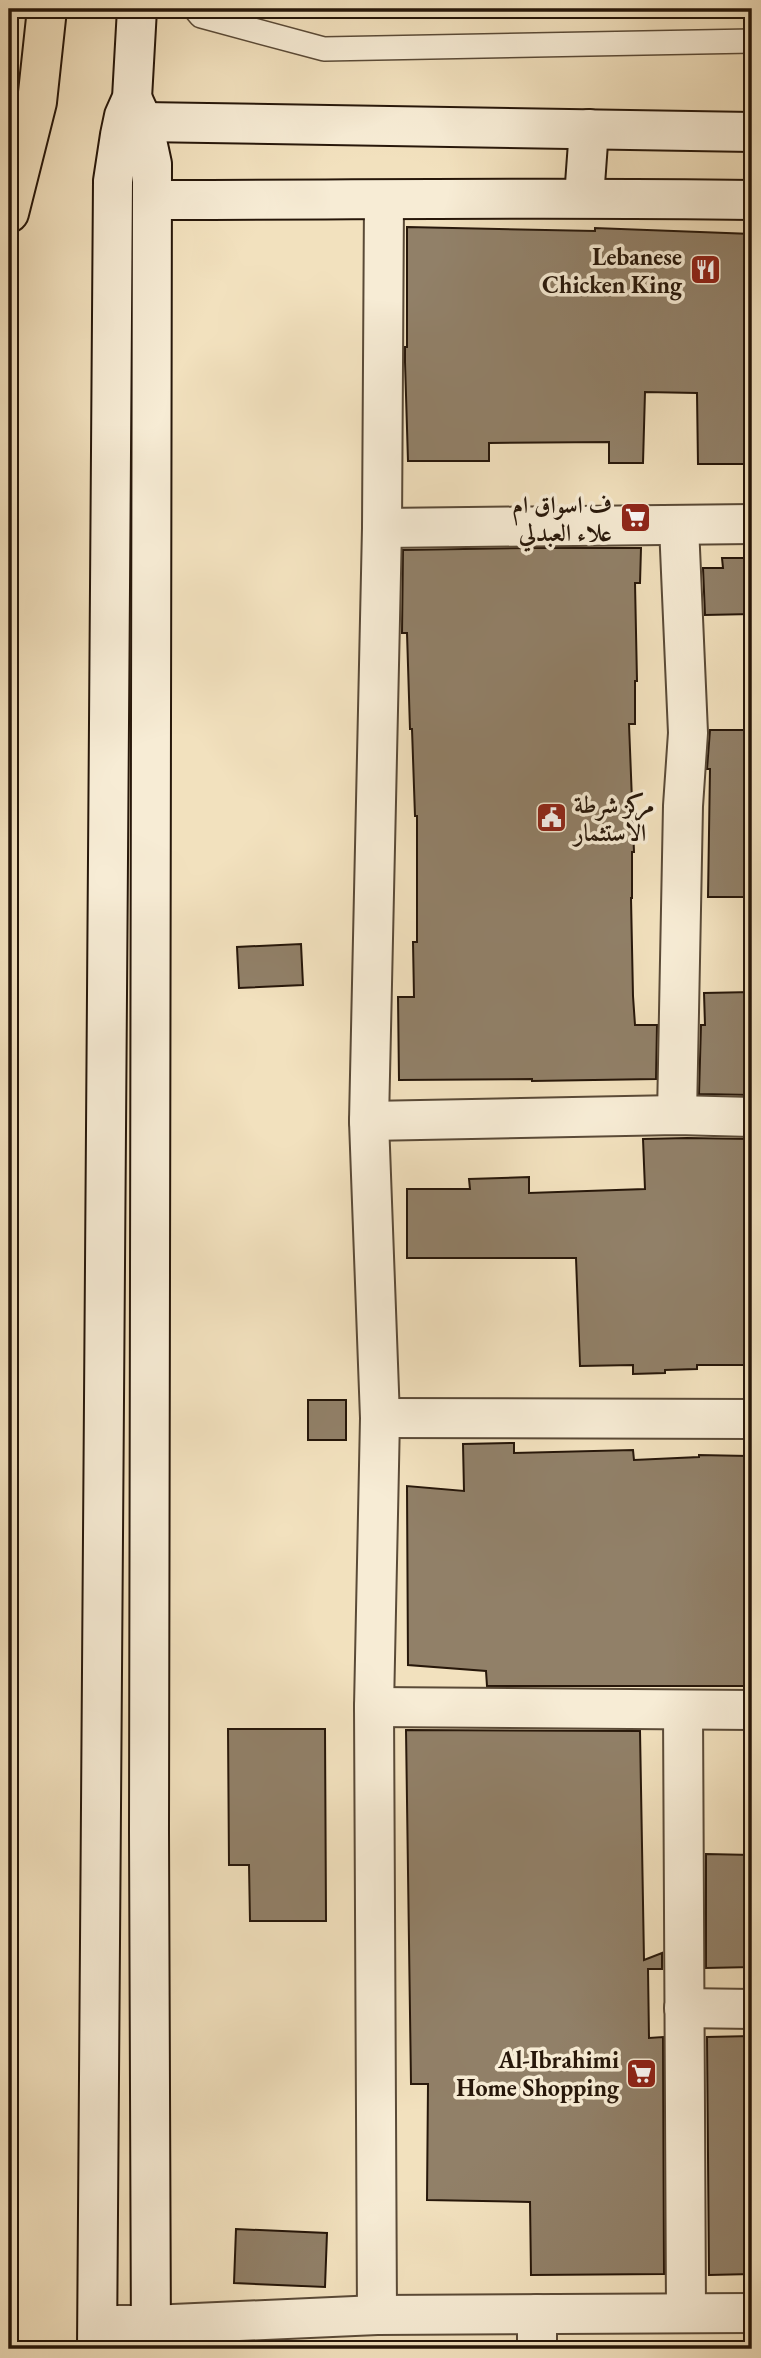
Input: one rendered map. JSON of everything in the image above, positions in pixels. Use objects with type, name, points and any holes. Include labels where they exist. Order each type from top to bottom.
[{"type":"main road","points":[[9,213],[37,102],[47,9]]},
{"type":"street","points":[[137,9],[138,110],[152,164],[149,1789],[151,2337]]},
{"type":"street","points":[[752,132],[589,129],[138,110],[124,116],[113,181],[97,2337],[151,2337],[377,2315],[537,2332],[685,2312],[752,2313]]},
{"type":"street","points":[[584,198],[589,129]]},
{"type":"street","points":[[152,200],[752,200]]},
{"type":"street","points":[[377,2315],[374,1707],[380,1418],[369,1121],[382,528],[384,201]]},
{"type":"street","points":[[382,528],[752,524]]},
{"type":"street","points":[[677,1115],[683,806],[688,733],[679,526]]},
{"type":"street","points":[[369,1121],[752,1116]]},
{"type":"street","points":[[380,1418],[752,1419]]},
{"type":"street","points":[[374,1707],[752,1710]]},
{"type":"street","points":[[683,1710],[685,2312]]},
{"type":"street","points":[[684,2008],[752,2009]]},
{"type":"lane","points":[[195,9],[201,16],[324,49],[752,41]]},
{"type":"building","points":[[407,227],[595,231],[595,228],[752,234],[752,464],[698,464],[697,393],[645,392],[643,463],[609,463],[609,442],[489,443],[489,461],[408,461],[405,362]]},
{"type":"building","points":[[641,548],[640,583],[635,583],[635,724],[629,724],[634,852],[631,898],[633,996],[635,1025],[657,1025],[656,1079],[399,1080],[398,997],[414,997],[413,942],[417,942],[417,816],[410,729],[407,633],[402,633],[403,550]]},
{"type":"building","points":[[722,558],[752,558],[752,614],[705,615],[703,568],[723,568]]},
{"type":"building","points":[[710,730],[752,730],[752,897],[708,897],[710,769],[707,769]]},
{"type":"building","points":[[301,944],[303,985],[239,988],[237,947]]},
{"type":"building","points":[[752,992],[752,1095],[699,1094],[701,1025],[705,1025],[704,993]]},
{"type":"building","points":[[643,1139],[752,1139],[752,1365],[697,1365],[697,1369],[633,1374],[633,1365],[580,1366],[576,1258],[407,1258],[407,1189],[470,1189],[469,1179],[529,1177],[529,1193],[645,1189]]},
{"type":"building","points":[[308,1400],[346,1400],[346,1440],[308,1440]]},
{"type":"building","points":[[514,1443],[514,1453],[633,1450],[634,1460],[699,1455],[748,1456],[752,1562],[752,1686],[487,1686],[486,1671],[408,1665],[407,1486],[464,1491],[463,1444]]},
{"type":"building","points":[[228,1729],[325,1729],[326,1921],[250,1921],[249,1865],[229,1865]]},
{"type":"building","points":[[406,1730],[640,1731],[644,1960],[662,1953],[662,1969],[648,1969],[649,2038],[663,2037],[664,2274],[531,2275],[530,2202],[427,2200],[428,2084],[411,2084]]},
{"type":"building","points":[[706,1854],[752,1855],[752,1967],[706,1968]]},
{"type":"building","points":[[752,2036],[752,2274],[709,2275],[707,2037]]},
{"type":"building","points":[[236,2229],[327,2233],[325,2287],[234,2283]]},
{"type":"place","name":"Lebanese Chicken King","points":[[705,270]]},
{"type":"place","name":"ف اسواق ام علاء العبدلي","points":[[635,518]]},
{"type":"place","name":"مركز شرطة الاستثمار","points":[[551,818]]},
{"type":"place","name":"Al-Ibrahimi Home Shopping","points":[[642,2073]]}]
